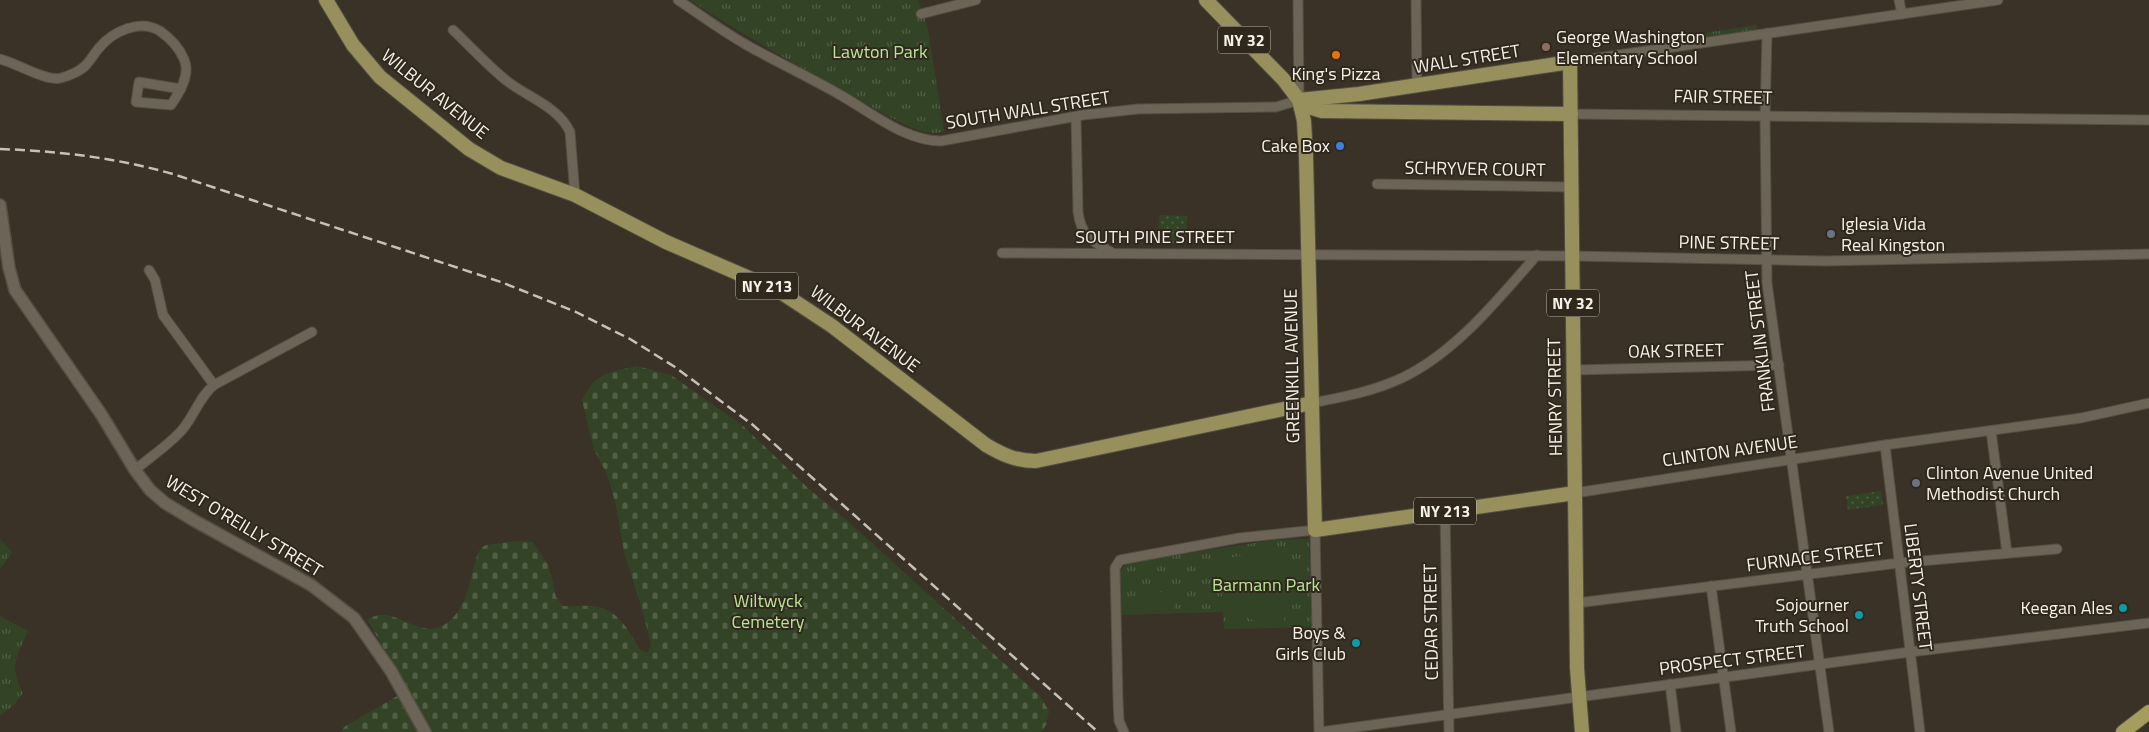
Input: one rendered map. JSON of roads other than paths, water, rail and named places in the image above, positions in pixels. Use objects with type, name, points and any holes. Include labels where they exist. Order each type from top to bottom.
[{"type":"main road","name":"WILBUR AVENUE","points":[[326,0],[353,45],[367,62],[397,92],[450,135],[501,168],[575,195],[666,242],[779,290],[800,303],[986,445],[1006,457],[1021,461],[1036,461],[1312,403]]},
{"type":"main road","name":"NY 32","points":[[1206,0],[1283,79],[1298,100]]},
{"type":"main road","name":"WALL STREET","points":[[1298,100],[1359,94],[1570,62]]},
{"type":"main road","name":"HENRY STREET","points":[[1570,62],[1575,493],[1579,698],[1582,732]]},
{"type":"main road","name":"FAIR STREET","points":[[1298,100],[1309,107],[1322,111],[1571,114]]},
{"type":"main road","name":"GREENKILL AVENUE","points":[[1298,100],[1304,121],[1315,530]]},
{"type":"main road","name":"CLINTON AVENUE","points":[[1315,530],[1575,493]]},
{"type":"street","name":"SOUTH WALL STREET","points":[[678,0],[750,46],[842,95],[887,123],[910,134],[932,141],[1076,117],[1138,109],[1276,107],[1298,100]]},
{"type":"street","points":[[921,14],[976,0]]},
{"type":"street","name":"GREENKILL AVENUE","points":[[1298,0],[1298,100]]},
{"type":"street","points":[[1416,0],[1417,85]]},
{"type":"street","points":[[1899,0],[1902,14]]},
{"type":"street","name":"WALL STREET","points":[[1570,62],[1998,0]]},
{"type":"street","points":[[0,59],[10,61],[52,79],[61,78],[84,67],[100,46],[113,36],[140,25],[154,28],[169,37],[180,50],[186,63],[183,85],[181,89],[171,105],[136,102],[139,82],[181,89]]},
{"type":"street","points":[[453,30],[508,81],[560,116],[567,124],[570,132],[575,195]]},
{"type":"street","name":"FRANKLIN STREET","points":[[1767,33],[1765,117],[1767,283],[1829,732]]},
{"type":"street","name":"FAIR STREET","points":[[1571,114],[2149,120]]},
{"type":"street","points":[[1076,117],[1080,226],[1085,234],[1097,244],[1113,253]]},
{"type":"street","name":"SCHRYVER COURT","points":[[1377,184],[1572,187]]},
{"type":"street","name":"WEST O'REILLY STREET","points":[[0,205],[9,268],[15,290],[101,414],[134,470],[150,490],[165,503],[311,585],[354,618],[391,671],[425,732]]},
{"type":"street","name":"SOUTH PINE STREET","points":[[1002,253],[1309,254]]},
{"type":"street","name":"PINE STREET","points":[[1309,254],[1766,260],[1917,260],[2149,254]]},
{"type":"street","points":[[1312,403],[1378,388],[1417,370],[1463,334],[1537,256]]},
{"type":"street","points":[[150,270],[155,280],[163,315],[214,386]]},
{"type":"street","points":[[134,470],[181,431],[197,410],[208,390],[312,332]]},
{"type":"street","name":"OAK STREET","points":[[1574,370],[1778,365]]},
{"type":"street","name":"CLINTON AVENUE","points":[[1575,493],[2081,418],[2149,403]]},
{"type":"street","points":[[1991,431],[2007,553]]},
{"type":"street","name":"LIBERTY STREET","points":[[1885,446],[1920,732]]},
{"type":"street","name":"CEDAR STREET","points":[[1445,511],[1449,732]]},
{"type":"street","points":[[1124,732],[1119,721],[1118,700],[1115,568],[1118,562],[1138,555],[1221,541],[1315,530]]},
{"type":"street","name":"GREENKILL AVENUE","points":[[1315,530],[1320,732]]},
{"type":"street","name":"FURNACE STREET","points":[[1577,604],[1899,563],[2057,548]]},
{"type":"street","points":[[1711,586],[1731,732]]},
{"type":"street","name":"PROSPECT STREET","points":[[1320,732],[1910,652],[2149,623]]},
{"type":"street","points":[[1670,684],[1676,732]]},
{"type":"railway","points":[[0,149],[89,156],[133,164],[176,175],[501,282],[576,312],[630,339],[675,367],[753,425],[1098,732]]},
{"type":"place","name":"George Washington Elementary School","points":[[1546,47]]},
{"type":"place","name":"King's Pizza","points":[[1336,55]]},
{"type":"place","name":"Cake Box","points":[[1340,146]]},
{"type":"place","name":"Iglesia Vida Real Kingston","points":[[1831,234]]},
{"type":"place","name":"Clinton Avenue United Methodist Church","points":[[1916,483]]},
{"type":"place","name":"Keegan Ales","points":[[2123,608]]},
{"type":"place","name":"Sojourner Truth School","points":[[1859,615]]},
{"type":"place","name":"Boys & Girls Club","points":[[1356,643]]},
{"type":"park label","name":"Lawton Park","points":[[880,52]]},
{"type":"park label","name":"Barmann Park","points":[[1266,585]]},
{"type":"park label","name":"Wiltwyck Cemetery","points":[[768,611]]}]
